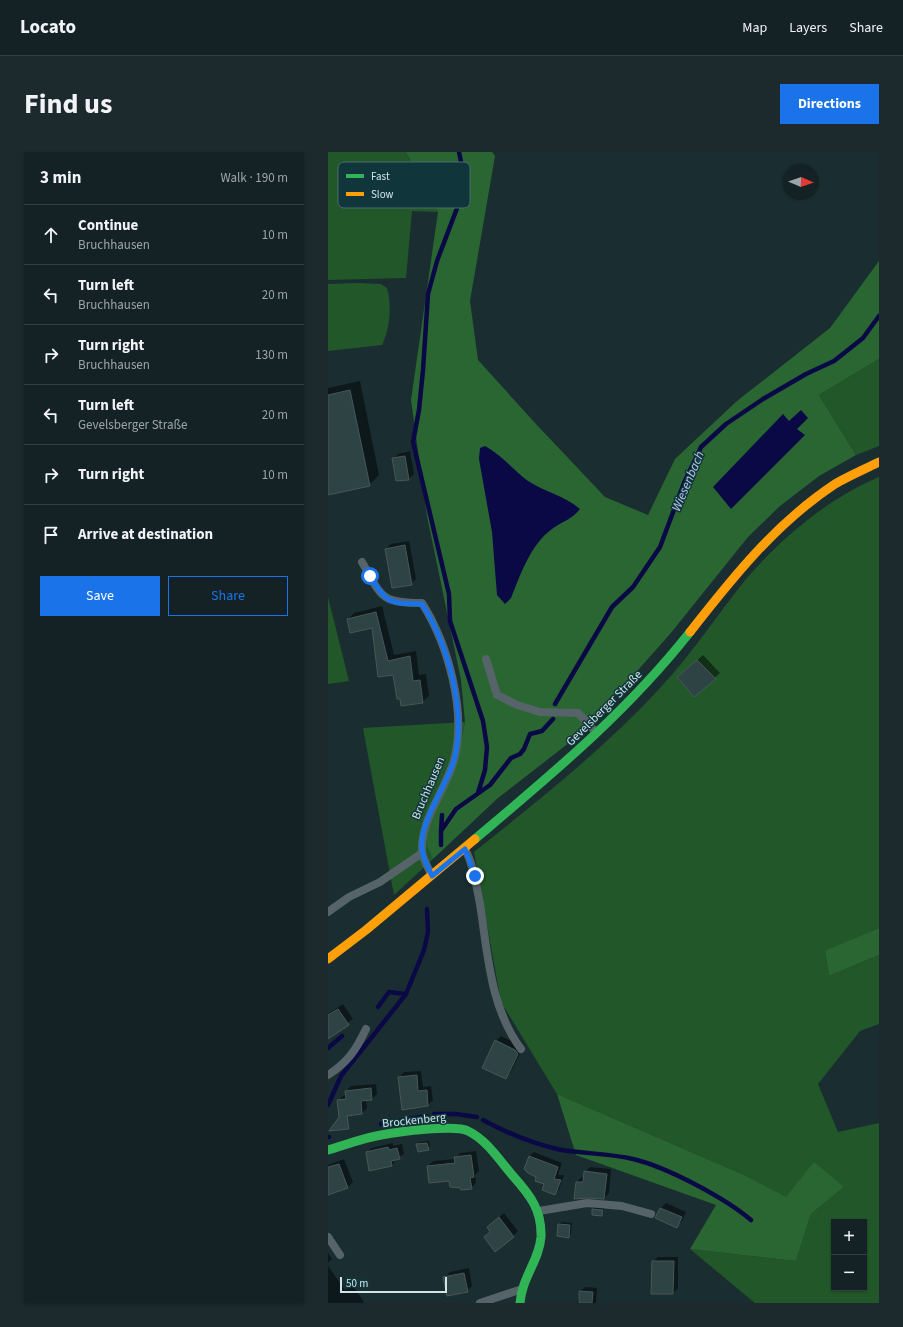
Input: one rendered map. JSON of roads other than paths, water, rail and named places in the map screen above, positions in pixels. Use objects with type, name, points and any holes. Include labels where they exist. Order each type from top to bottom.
[{"type":"main road","name":"Gevelsberger Straße","points":[[328,959],[344,948],[465,849],[597,734],[648,682],[768,537],[808,502],[830,487],[879,462]]},
{"type":"main road","name":"Brockenberg","points":[[328,1150],[380,1135],[451,1128],[467,1130],[480,1138],[532,1198],[538,1212],[541,1236],[539,1250],[522,1289],[520,1303]]},
{"type":"lane","name":"Bruchhausen","points":[[362,562],[383,597],[398,603],[422,604],[434,623],[445,652],[454,689],[459,734],[454,761],[424,828],[422,853],[432,876]]},
{"type":"lane","points":[[486,659],[497,695],[518,705],[540,712],[578,713],[597,734]]},
{"type":"lane","points":[[465,849],[475,876],[496,999],[512,1036],[521,1049]]},
{"type":"lane","points":[[328,912],[349,897],[380,882],[422,853]]},
{"type":"lane","points":[[328,1075],[338,1069],[355,1051],[366,1029]]},
{"type":"lane","points":[[538,1212],[587,1204],[622,1206],[651,1214]]},
{"type":"lane","points":[[328,1237],[340,1255]]},
{"type":"lane","points":[[480,1303],[522,1289]]},
{"type":"waterway","points":[[459,152],[461,162]]},
{"type":"waterway","points":[[457,208],[437,261],[428,294],[419,410],[413,442],[449,594],[450,621],[483,721],[487,747],[485,770],[478,793]]},
{"type":"waterway","name":"Wiesenbach","points":[[555,704],[612,607],[633,587],[660,547],[684,483],[701,447],[726,424],[763,399],[806,374],[834,361],[863,338],[879,316]]},
{"type":"waterway","name":"Wiesenbach","points":[[441,845],[441,831],[456,809],[490,785],[511,758],[520,754],[524,749],[530,734],[542,731],[553,719]]},
{"type":"waterway","points":[[441,831],[442,815]]},
{"type":"waterway","points":[[328,1105],[341,1076],[406,994],[424,950],[428,932],[427,909]]},
{"type":"waterway","points":[[378,1007],[389,992],[406,994]]},
{"type":"waterway","points":[[328,1048],[342,1036]]},
{"type":"waterway","points":[[434,1114],[456,1114],[477,1117]]},
{"type":"waterway","points":[[381,1124],[427,1116]]},
{"type":"waterway","points":[[483,1120],[519,1137],[547,1147],[566,1151],[624,1157],[647,1163],[695,1184],[726,1202],[751,1220]]}]
